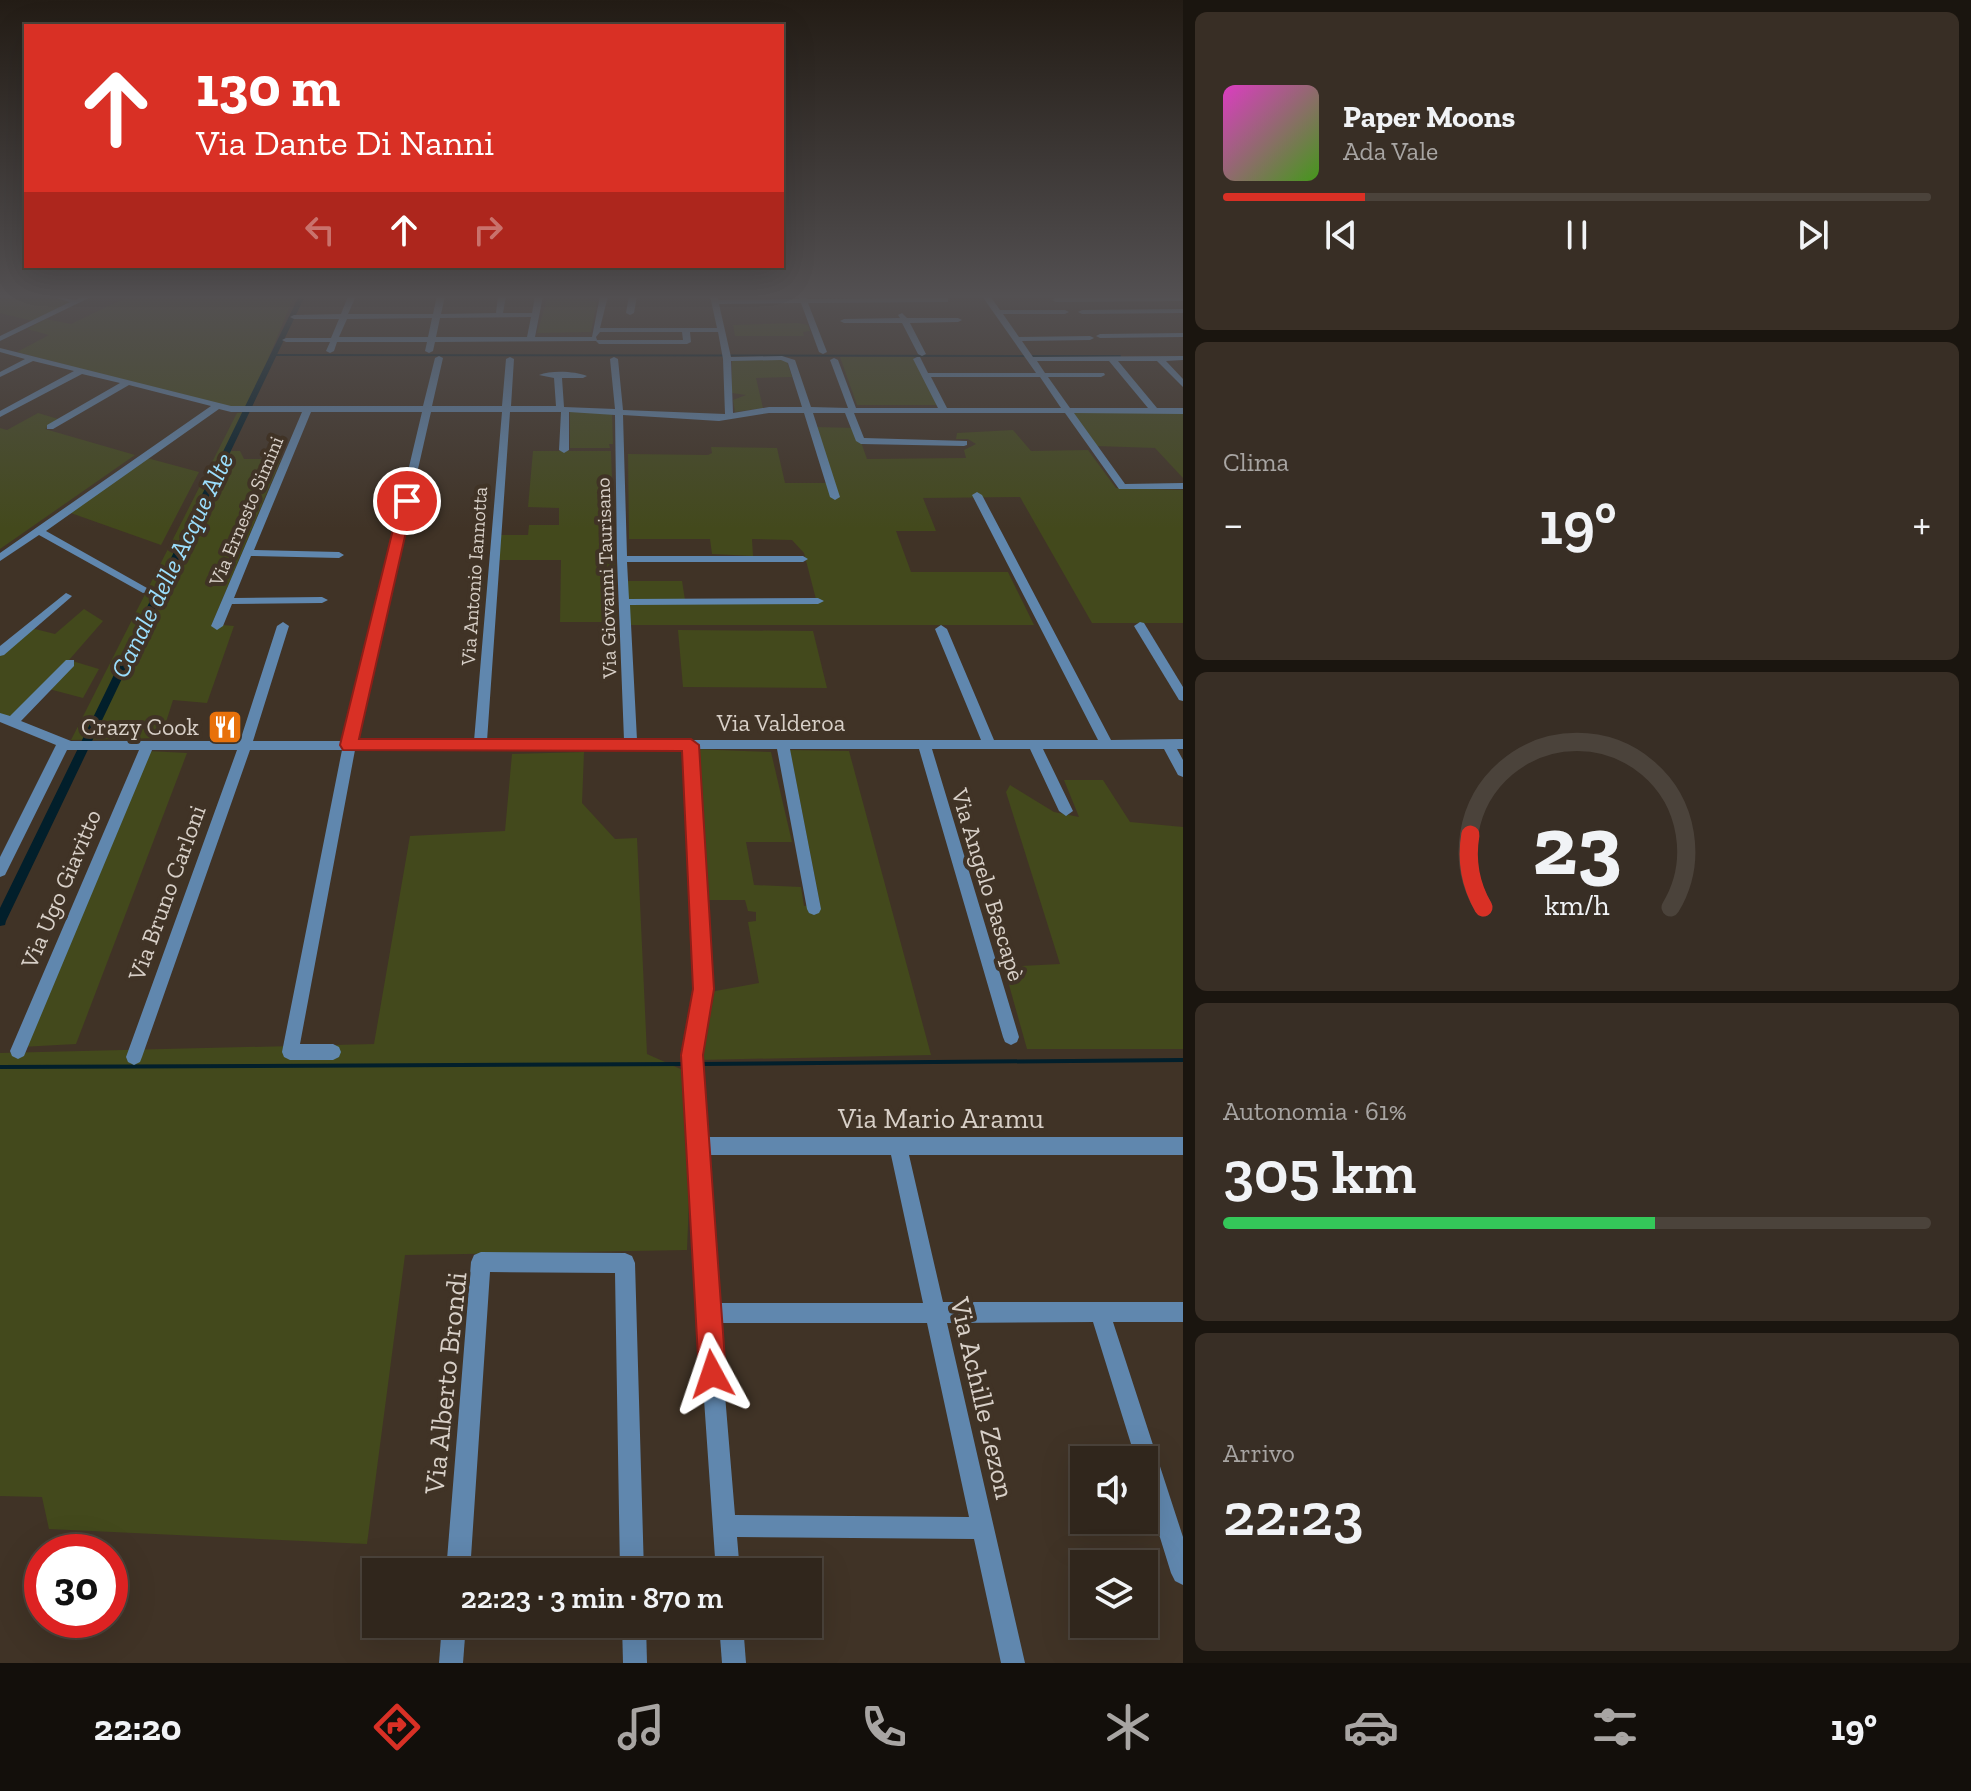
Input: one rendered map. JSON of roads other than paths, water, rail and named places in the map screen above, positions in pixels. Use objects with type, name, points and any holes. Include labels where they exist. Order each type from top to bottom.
[{"type":"street","points":[[0,414],[76,374]]},
{"type":"street","points":[[91,374],[217,406],[260,410],[562,409],[729,417],[769,410],[1183,411]]},
{"type":"street","points":[[333,1052],[290,1052],[349,745],[436,374]]},
{"type":"street","name":"Via Antonio Iannotta","points":[[480,745],[508,374]]},
{"type":"street","name":"Via Giovanni Taurisano","points":[[615,374],[631,745]]},
{"type":"street","points":[[727,374],[729,417]]},
{"type":"street","points":[[794,374],[835,497]]},
{"type":"street","points":[[839,374],[861,441],[964,443]]},
{"type":"street","points":[[1124,374],[1155,411]]},
{"type":"street","points":[[543,375],[583,376]]},
{"type":"street","points":[[558,375],[564,450]]},
{"type":"street","points":[[944,410],[926,375],[1101,375]]},
{"type":"street","points":[[1042,375],[1122,487],[1183,486]]},
{"type":"street","points":[[50,427],[127,383]]},
{"type":"street","points":[[0,558],[217,406]]},
{"type":"street","name":"Via Ernesto Simini","points":[[217,626],[307,410]]},
{"type":"street","points":[[977,495],[1107,744]]},
{"type":"street","points":[[39,531],[143,590]]},
{"type":"street","points":[[247,553],[339,555]]},
{"type":"street","points":[[622,559],[803,559]]},
{"type":"street","points":[[0,652],[66,596]]},
{"type":"street","points":[[227,601],[322,600]]},
{"type":"street","points":[[624,602],[818,601]]},
{"type":"street","name":"Via Bruno Carloni","points":[[134,1057],[245,745],[283,626]]},
{"type":"street","points":[[1140,626],[1183,697]]},
{"type":"street","points":[[941,629],[989,744]]},
{"type":"street","points":[[6,720],[70,663]]},
{"type":"street","name":"Via Valderoa","points":[[6,720],[67,745],[1183,744]]},
{"type":"street","name":"Via Angelo Bascapè","points":[[924,744],[1011,1037]]},
{"type":"street","points":[[1034,744],[1066,811]]},
{"type":"street","points":[[1168,744],[1183,772]]},
{"type":"street","points":[[0,871],[67,745]]},
{"type":"street","name":"Via Ugo Giavitto","points":[[18,1051],[148,745]]},
{"type":"street","points":[[691,745],[704,989],[692,1055],[727,1558]]},
{"type":"street","points":[[783,745],[814,909]]},
{"type":"street","name":"Via Mario Aramu","points":[[698,1146],[1183,1146]]},
{"type":"street","name":"Via Achille Zezon","points":[[898,1146],[1013,1663]]},
{"type":"street","name":"Via Alberto Brondi","points":[[459,1558],[481,1262],[529,1262],[625,1263],[632,1558]]},
{"type":"street","points":[[708,1313],[1183,1312]]},
{"type":"street","points":[[1100,1313],[1183,1573]]},
{"type":"street","points":[[724,1526],[984,1528]]},
{"type":"street","points":[[451,1663],[453,1638]]},
{"type":"street","points":[[634,1638],[635,1663]]},
{"type":"street","points":[[732,1638],[734,1663]]},
{"type":"waterway","name":"Canale delle Acque Alte","points":[[0,921],[265,374]]},
{"type":"waterway","points":[[700,1064],[1183,1060]]},
{"type":"waterway","points":[[0,1067],[688,1064]]},
{"type":"place","name":"Crazy Cook","points":[[225,727]]}]
